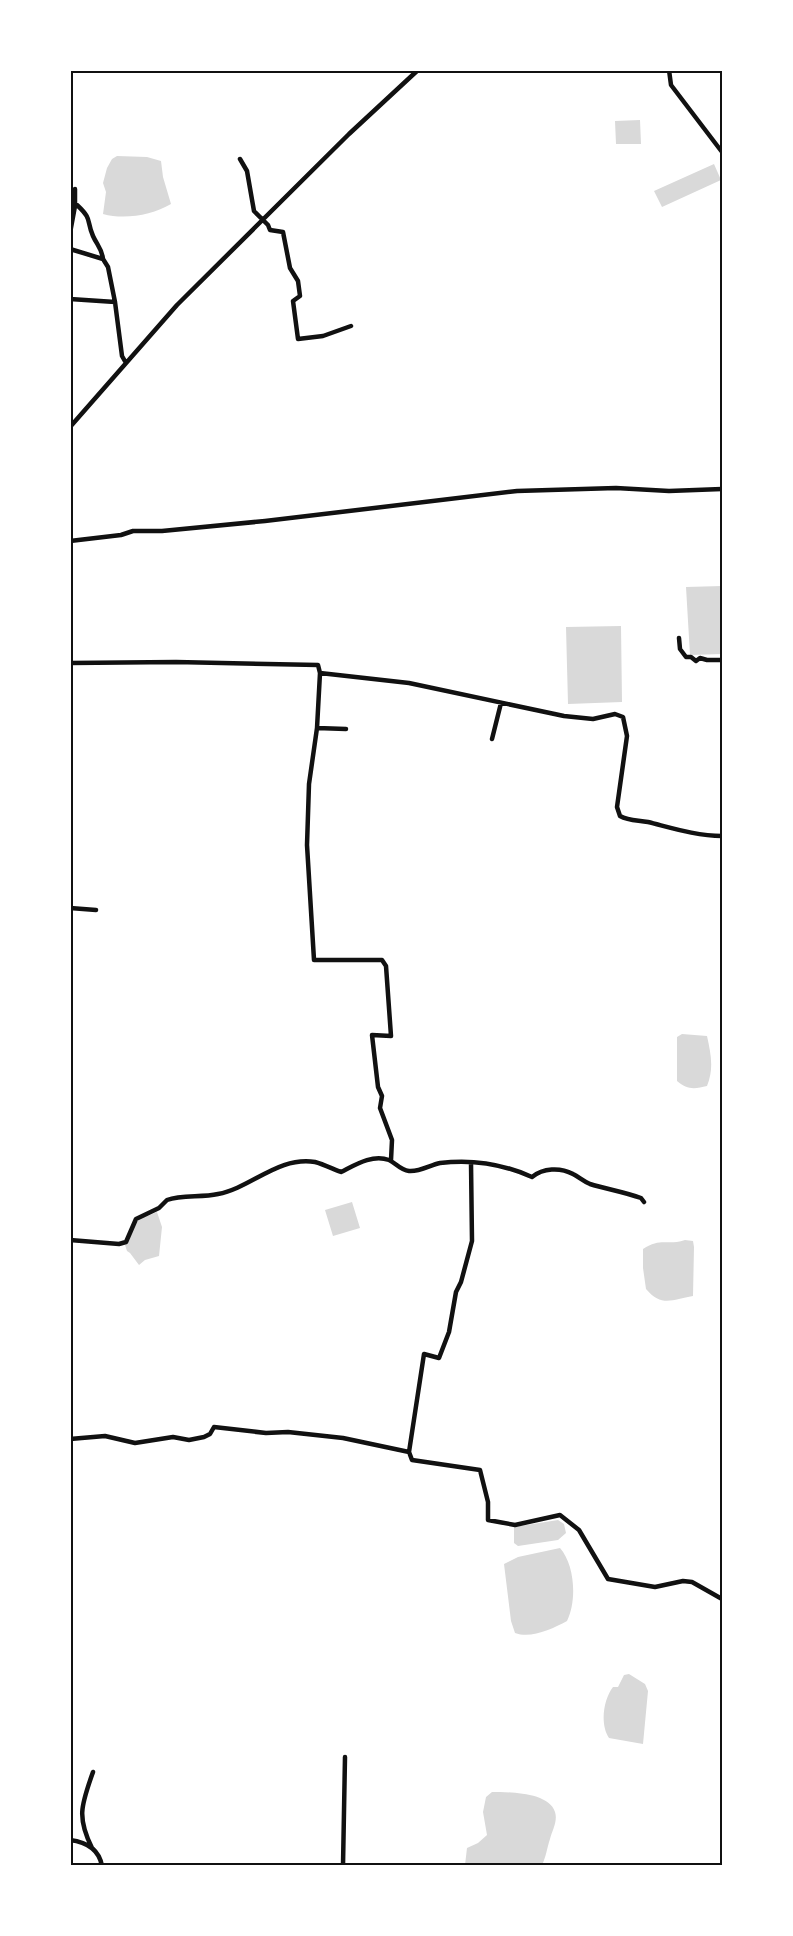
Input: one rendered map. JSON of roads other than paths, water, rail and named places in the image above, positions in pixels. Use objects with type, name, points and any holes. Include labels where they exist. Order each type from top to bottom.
[{"type":"street","points":[[70,427],[177,305],[349,134],[418,70]]},
{"type":"street","points":[[669,70],[671,85],[723,152]]},
{"type":"street","points":[[240,159],[247,171],[254,211],[270,230],[283,232],[290,268],[298,281],[300,296],[293,301],[298,339],[323,336],[351,326]]},
{"type":"street","points":[[70,233],[75,206],[75,189]]},
{"type":"street","points":[[75,206],[77,205],[90,219],[92,232],[108,267],[122,356],[126,363]]},
{"type":"street","points":[[70,249],[103,259]]},
{"type":"street","points":[[70,299],[115,302]]},
{"type":"street","points":[[70,541],[121,535],[133,531],[162,531],[265,521],[517,491],[616,488],[723,489]]},
{"type":"street","points":[[679,638],[681,649],[686,657],[696,660],[700,658],[723,660]]},
{"type":"street","points":[[70,663],[176,662],[318,665],[320,672],[317,728],[309,784],[307,845],[314,960],[382,960],[386,966],[391,1036],[372,1035],[378,1087],[382,1096],[380,1108],[392,1140],[391,1160]]},
{"type":"street","points":[[320,672],[409,683],[564,716],[593,719],[615,714],[623,717],[627,736],[617,807],[620,816],[628,820],[642,821],[706,836],[723,836]]},
{"type":"street","points":[[492,739],[501,703]]},
{"type":"street","points":[[317,728],[346,729]]},
{"type":"street","points":[[70,908],[96,910]]},
{"type":"street","points":[[70,1240],[119,1244],[126,1242],[136,1219],[159,1208],[166,1200],[226,1192],[271,1169],[300,1162],[315,1162],[341,1172],[357,1162],[381,1159],[391,1160],[398,1167],[407,1171],[439,1163],[496,1164],[532,1177],[549,1169],[573,1174],[580,1180],[641,1198],[644,1202]]},
{"type":"street","points":[[471,1163],[472,1241],[456,1292],[449,1332],[439,1358],[424,1354],[409,1452],[412,1460],[480,1470],[488,1502],[488,1520],[515,1525],[560,1515],[579,1530],[608,1579],[654,1587],[683,1581],[692,1582],[723,1599]]},
{"type":"street","points":[[70,1438],[89,1439],[105,1436],[135,1443],[173,1437],[189,1440],[210,1434],[214,1427],[343,1438],[409,1452]]},
{"type":"street","points":[[343,1866],[345,1757]]},
{"type":"street","points":[[92,1848],[83,1830],[81,1806],[93,1772]]},
{"type":"street","points":[[70,1840],[85,1843],[92,1848],[100,1856],[102,1866]]}]
